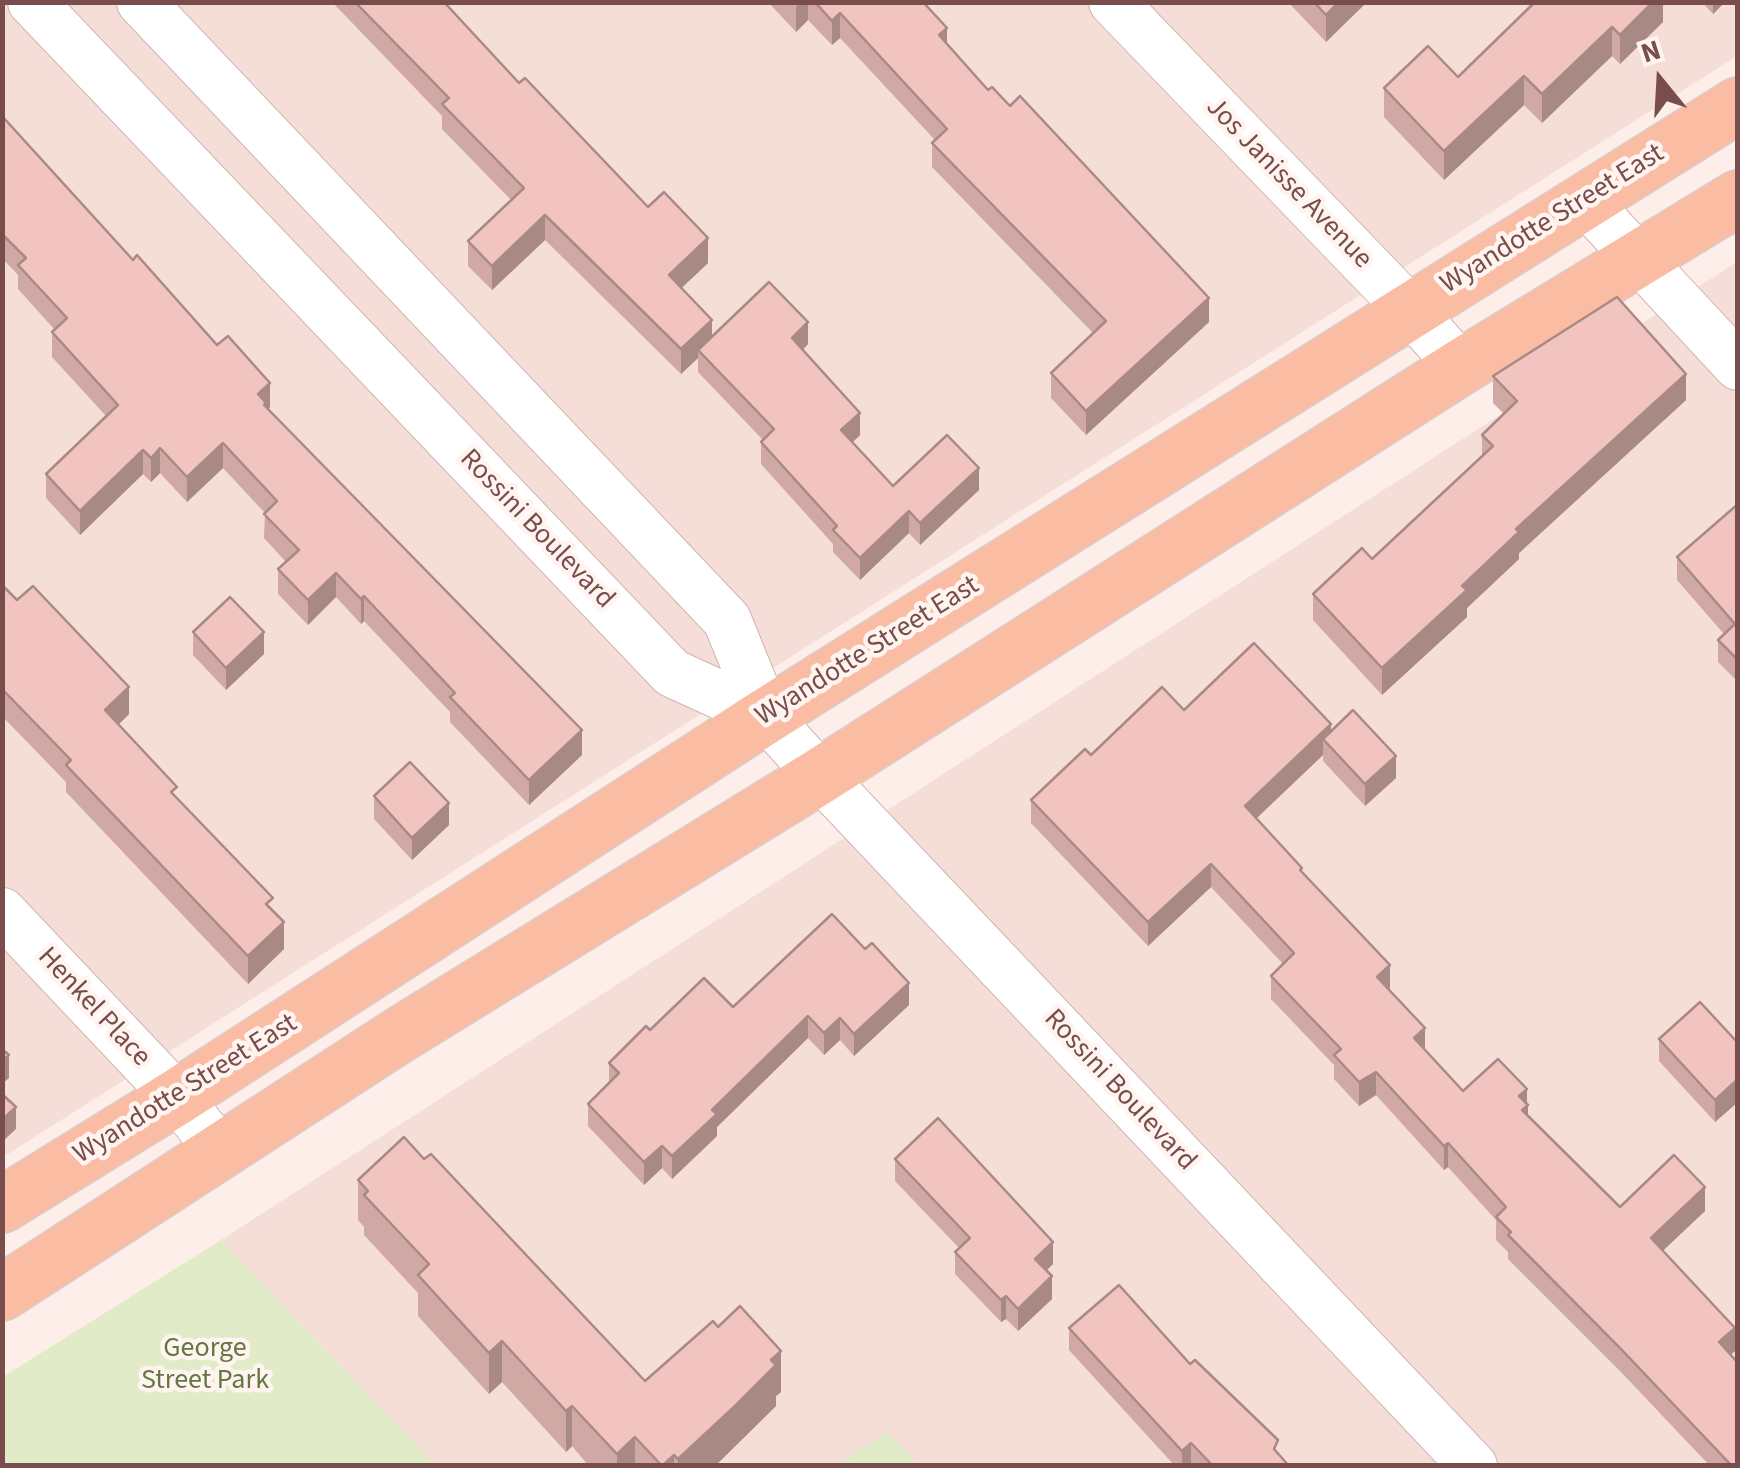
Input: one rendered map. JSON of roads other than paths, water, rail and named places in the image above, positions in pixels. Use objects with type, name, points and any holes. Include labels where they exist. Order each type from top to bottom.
[{"type":"main road","name":"Wyandotte Street East","points":[[2,1205],[177,1097],[766,716],[1738,105]]},
{"type":"main road","points":[[2,1293],[401,1034],[820,776],[1461,368],[1738,198]]},
{"type":"street","name":"Rossini Boulevard","points":[[141,2],[727,620],[766,716],[820,776],[1473,1466]]},
{"type":"street","name":"Jos Janisse Avenue","points":[[1114,2],[1461,368]]},
{"type":"street","name":"Rossini Boulevard","points":[[60,12],[370,355],[672,674],[766,716]]},
{"type":"street","points":[[1585,202],[1738,366]]},
{"type":"street","points":[[370,355],[427,302]]},
{"type":"street","name":"Henkel Place","points":[[2,912],[177,1097],[221,1152]]},
{"type":"park label","name":"George Street Park","points":[[205,1366]]}]
